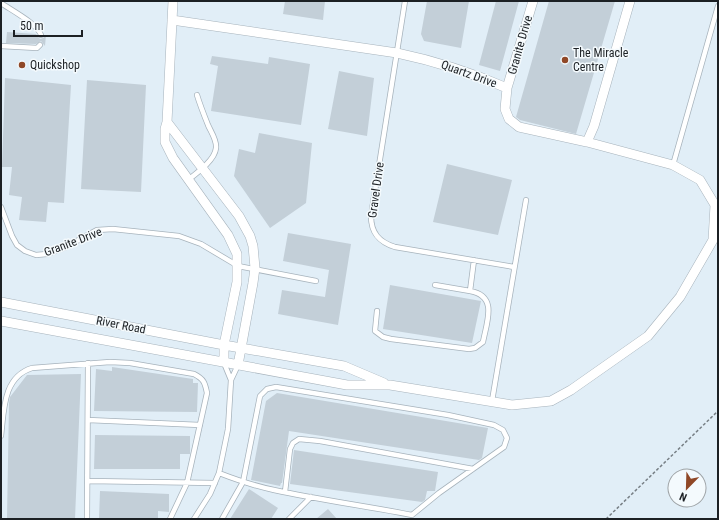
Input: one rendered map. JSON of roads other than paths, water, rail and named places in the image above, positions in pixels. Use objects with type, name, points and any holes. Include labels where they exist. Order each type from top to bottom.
[{"type":"street","points":[[173,1],[165,142],[172,158],[228,235],[237,254],[237,282],[224,345],[224,362]]},
{"type":"street","name":"Granite Drive","points":[[507,88],[533,1]]},
{"type":"street","points":[[587,142],[594,126],[630,1]]},
{"type":"street","name":"Quartz Drive","points":[[172,20],[397,53],[430,60],[507,88],[505,109],[509,119],[519,126],[673,165],[700,180],[715,205],[716,240]]},
{"type":"street","points":[[167,122],[239,216],[254,246],[255,268],[253,283],[240,347],[238,365]]},
{"type":"street","points":[[390,385],[512,405],[551,401],[571,390],[648,336],[680,297],[716,240]]},
{"type":"street","name":"River Road","points":[[1,302],[224,345],[344,366],[390,385]]},
{"type":"street","name":"River Road","points":[[1,321],[347,384],[390,385]]},
{"type":"lane","name":"Gravel Drive","points":[[406,1],[370,216],[371,227],[379,239],[390,245],[514,267]]},
{"type":"lane","points":[[1,3],[34,26],[40,31],[41,35]]},
{"type":"lane","points":[[673,165],[718,6]]},
{"type":"lane","points":[[1,46],[37,48],[40,45]]},
{"type":"lane","points":[[188,180],[203,169],[217,147],[197,95]]},
{"type":"lane","points":[[492,402],[526,200]]},
{"type":"lane","name":"Granite Drive","points":[[1,207],[17,245],[25,251],[36,255],[47,254],[64,248],[97,230],[112,229],[179,236],[191,239],[238,266],[255,268],[316,281]]},
{"type":"lane","points":[[470,291],[474,260]]},
{"type":"lane","points":[[377,312],[375,331],[383,337],[469,349],[475,348],[483,342],[489,308],[487,302],[483,296],[476,292],[435,285]]},
{"type":"lane","points":[[224,362],[231,380]]},
{"type":"lane","points":[[87,519],[88,363]]},
{"type":"lane","points":[[1,436],[10,386],[16,376],[32,368],[88,363],[130,363],[194,374],[201,377],[206,383],[207,393],[200,426],[187,483],[170,519]]},
{"type":"lane","points":[[194,519],[210,494],[219,473],[228,429],[231,380],[238,365]]},
{"type":"lane","points":[[222,519],[243,482],[260,396],[267,389],[276,387],[448,414],[494,425],[503,430],[507,438],[504,447],[407,519]]},
{"type":"lane","points":[[88,420],[200,426]]},
{"type":"lane","points":[[285,492],[290,449],[293,443],[299,439],[320,441],[473,469]]},
{"type":"lane","points":[[219,473],[243,482],[285,492],[412,515]]},
{"type":"lane","points":[[88,481],[215,483]]},
{"type":"lane","points":[[289,519],[311,497]]},
{"type":"place","name":"The Miracle Centre","points":[[565,60]]},
{"type":"place","name":"Quickshop","points":[[22,65]]}]
